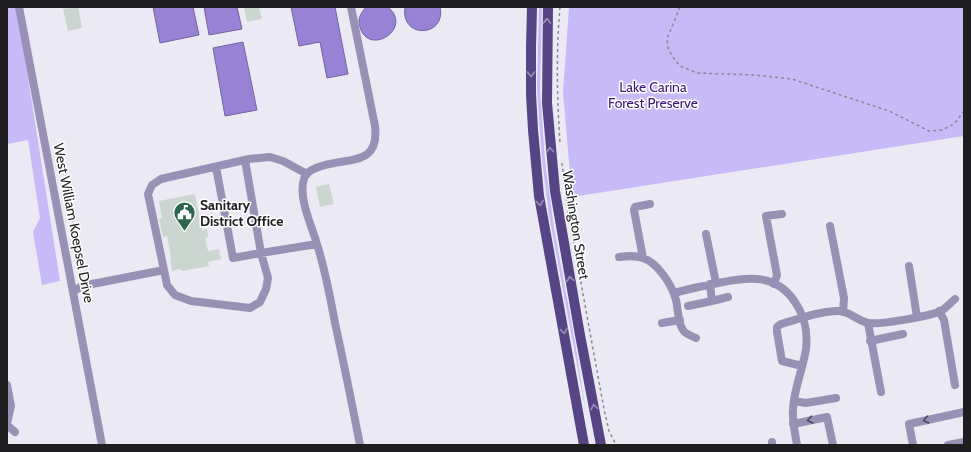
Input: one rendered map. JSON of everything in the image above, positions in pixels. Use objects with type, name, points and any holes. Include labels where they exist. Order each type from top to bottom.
[{"type":"main road","points":[[532,7],[530,70],[537,176],[543,218],[584,445]]},
{"type":"main road","name":"Washington Street","points":[[548,7],[547,103],[555,191],[577,320],[601,445]]},
{"type":"street","name":"West William Koepsel Drive","points":[[19,7],[102,445]]},
{"type":"street","points":[[351,7],[375,126],[376,135],[374,146],[369,154],[358,159],[322,166],[309,171],[304,179],[303,196],[323,264],[360,445]]},
{"type":"street","points":[[244,160],[261,253],[268,278],[266,289],[260,302],[250,308],[191,301],[175,295],[167,285],[148,194],[152,185],[161,179],[244,160],[270,157],[283,161],[307,174]]},
{"type":"street","points":[[216,167],[233,258],[317,244]]},
{"type":"street","points":[[643,258],[634,210],[635,207],[650,204]]},
{"type":"street","points":[[774,284],[777,275],[766,216],[782,214]]},
{"type":"street","points":[[830,226],[844,298],[843,312]]},
{"type":"street","points":[[706,234],[713,284],[712,301]]},
{"type":"street","points":[[619,257],[632,255],[643,258],[651,262],[658,269],[665,277],[674,293],[683,331],[696,338]]},
{"type":"street","points":[[909,266],[917,317]]},
{"type":"street","points":[[74,291],[82,286],[164,270]]},
{"type":"street","points":[[674,293],[749,278],[764,280],[774,284],[792,297],[804,318],[806,348],[794,401],[793,424],[797,445]]},
{"type":"street","points":[[688,306],[728,297]]},
{"type":"street","points":[[802,366],[782,361],[777,326],[830,312],[843,312],[868,323],[878,323],[917,317],[939,311],[946,308],[955,299]]},
{"type":"street","points":[[939,311],[944,320],[955,384]]},
{"type":"street","points":[[662,323],[680,320]]},
{"type":"street","points":[[868,323],[870,341],[881,392]]},
{"type":"street","points":[[870,341],[902,334]]},
{"type":"street","points":[[7,385],[11,406],[7,424],[15,432]]},
{"type":"street","points":[[794,401],[806,403],[836,398]]},
{"type":"street","points":[[913,445],[909,424],[964,412]]},
{"type":"street","points":[[793,424],[827,417],[833,445]]},
{"type":"street","points":[[948,445],[964,442]]},
{"type":"path","points":[[560,7],[557,39],[560,148]]},
{"type":"path","points":[[680,7],[667,39],[668,48],[680,66],[697,73],[754,75],[792,79],[889,111],[929,131],[942,130],[954,124],[964,111]]},
{"type":"path","points":[[562,163],[570,220],[602,401],[609,431],[616,445]]},
{"type":"green space","points":[[7,7],[17,7],[60,281],[42,285],[33,232],[40,218],[28,140],[7,144]]},
{"type":"green space","points":[[539,7],[542,7],[540,89],[545,161],[554,228],[575,342],[586,413],[549,215],[542,160],[537,90]]},
{"type":"green space","name":"Lake Carina Forest Preserve","points":[[569,7],[964,7],[964,136],[572,197],[563,92]]},
{"type":"shaded area","points":[[153,7],[193,7],[199,35],[160,43]]},
{"type":"shaded area","points":[[204,7],[237,7],[242,29],[209,35]]},
{"type":"shaded area","points":[[291,7],[335,7],[348,74],[327,78],[320,42],[299,46]]},
{"type":"shaded area","points":[[366,7],[388,7],[395,15],[396,24],[393,31],[379,40],[371,40],[365,36],[360,27],[359,19]]},
{"type":"shaded area","points":[[405,7],[440,7],[440,17],[437,24],[431,29],[423,31],[416,29],[409,25],[405,18]]},
{"type":"shaded area","points":[[243,42],[257,110],[225,116],[213,48]]},
{"type":"building","points":[[78,7],[82,28],[68,31],[63,9]]},
{"type":"building","points":[[244,7],[259,7],[262,19],[247,22]]},
{"type":"building","points":[[329,184],[334,204],[320,207],[316,187]]},
{"type":"building","name":"Sanitary District Office","points":[[195,194],[202,230],[207,229],[208,237],[205,238],[208,251],[219,249],[221,259],[208,262],[209,266],[183,271],[179,269],[172,271],[167,236],[163,237],[159,219],[162,218],[159,201]]},
{"type":"place","name":"Sanitary District Office","points":[[185,232]]}]
